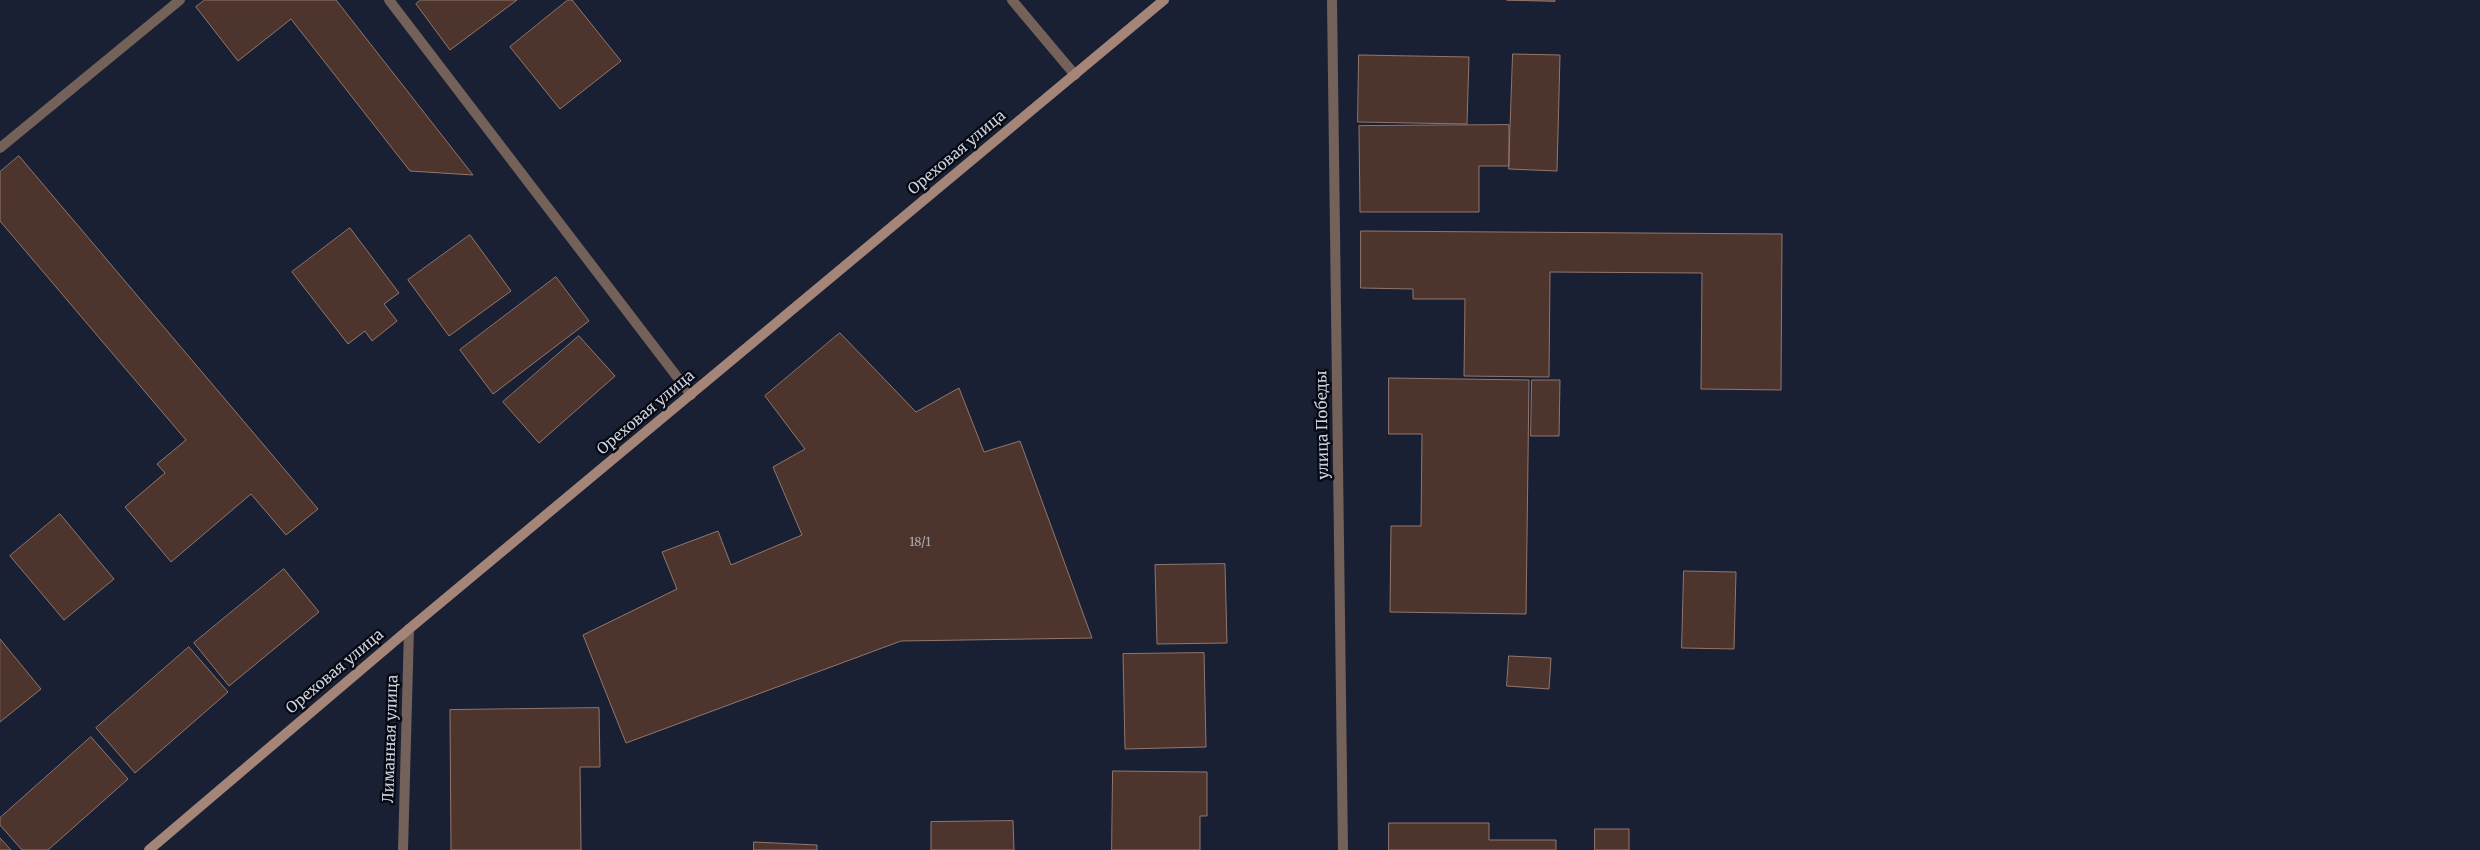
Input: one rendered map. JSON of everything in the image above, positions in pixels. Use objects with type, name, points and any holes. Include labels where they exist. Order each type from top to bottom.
[{"type":"main road","name":"Ореховая улица","points":[[149,850],[409,629],[1164,0]]},
{"type":"street","points":[[0,148],[180,0]]},
{"type":"street","points":[[389,0],[691,395]]},
{"type":"street","points":[[1012,0],[1075,75]]},
{"type":"street","name":"улица Победы","points":[[1332,0],[1343,850]]},
{"type":"street","name":"Лиманная улица","points":[[404,850],[409,629]]},
{"type":"building","points":[[205,0],[336,0],[473,175],[410,171],[291,19],[238,61],[196,7]]},
{"type":"building","points":[[421,0],[517,0],[450,50],[416,4]]},
{"type":"building","points":[[568,0],[572,0],[621,61],[560,109],[510,47]]},
{"type":"building","points":[[1507,0],[1555,0],[1555,1]]},
{"type":"building","points":[[1513,54],[1560,55],[1557,171],[1509,169]]},
{"type":"building","points":[[1359,55],[1469,57],[1467,124],[1358,122]]},
{"type":"building","points":[[1509,125],[1509,166],[1479,166],[1479,212],[1360,212],[1359,126]]},
{"type":"building","points":[[19,156],[318,509],[286,535],[251,494],[171,562],[125,507],[165,473],[157,464],[186,440],[0,221],[0,172]]},
{"type":"building","points":[[350,228],[399,293],[384,304],[397,321],[372,341],[365,331],[348,344],[292,272]]},
{"type":"building","points":[[1361,231],[1782,234],[1781,390],[1701,389],[1702,273],[1550,272],[1549,377],[1464,376],[1465,299],[1413,299],[1413,289],[1361,288]]},
{"type":"building","points":[[470,235],[511,291],[449,336],[408,280]]},
{"type":"building","points":[[556,277],[589,321],[493,394],[460,350]]},
{"type":"building","points":[[840,333],[916,412],[959,388],[984,452],[1020,441],[1092,638],[901,641],[626,743],[583,635],[677,589],[662,552],[718,531],[731,565],[802,535],[773,467],[805,449],[765,396]]},
{"type":"building","points":[[579,336],[615,376],[539,443],[503,402]]},
{"type":"building","points":[[1389,378],[1529,380],[1526,614],[1390,612],[1391,526],[1421,526],[1422,434],[1389,434]]},
{"type":"building","points":[[1532,380],[1560,380],[1559,436],[1531,436]]},
{"type":"building","points":[[60,514],[114,579],[64,620],[10,556]]},
{"type":"building","points":[[1225,564],[1227,643],[1157,644],[1155,565]]},
{"type":"building","points":[[284,569],[319,612],[229,686],[194,643]]},
{"type":"building","points":[[1684,571],[1736,572],[1734,649],[1682,648]]},
{"type":"building","points":[[0,639],[41,689],[0,722]]},
{"type":"building","points":[[189,647],[228,692],[135,773],[96,728]]},
{"type":"building","points":[[1204,653],[1206,747],[1125,749],[1123,654]]},
{"type":"building","points":[[1509,656],[1551,658],[1549,689],[1507,686]]},
{"type":"building","points":[[599,708],[600,767],[580,767],[581,850],[451,850],[450,710]]},
{"type":"building","points":[[91,737],[128,779],[48,850],[22,850],[0,825],[0,818]]},
{"type":"building","points":[[1113,771],[1207,772],[1207,816],[1200,816],[1200,850],[1112,850]]},
{"type":"building","points":[[1013,821],[1014,850],[931,850],[931,822]]},
{"type":"building","points":[[1389,823],[1489,823],[1489,840],[1556,840],[1556,850],[1389,850]]},
{"type":"building","points":[[1595,829],[1629,829],[1629,850],[1595,850]]},
{"type":"building","points":[[0,838],[11,850],[0,850]]},
{"type":"building","points":[[754,842],[817,845],[817,850],[754,850]]}]
